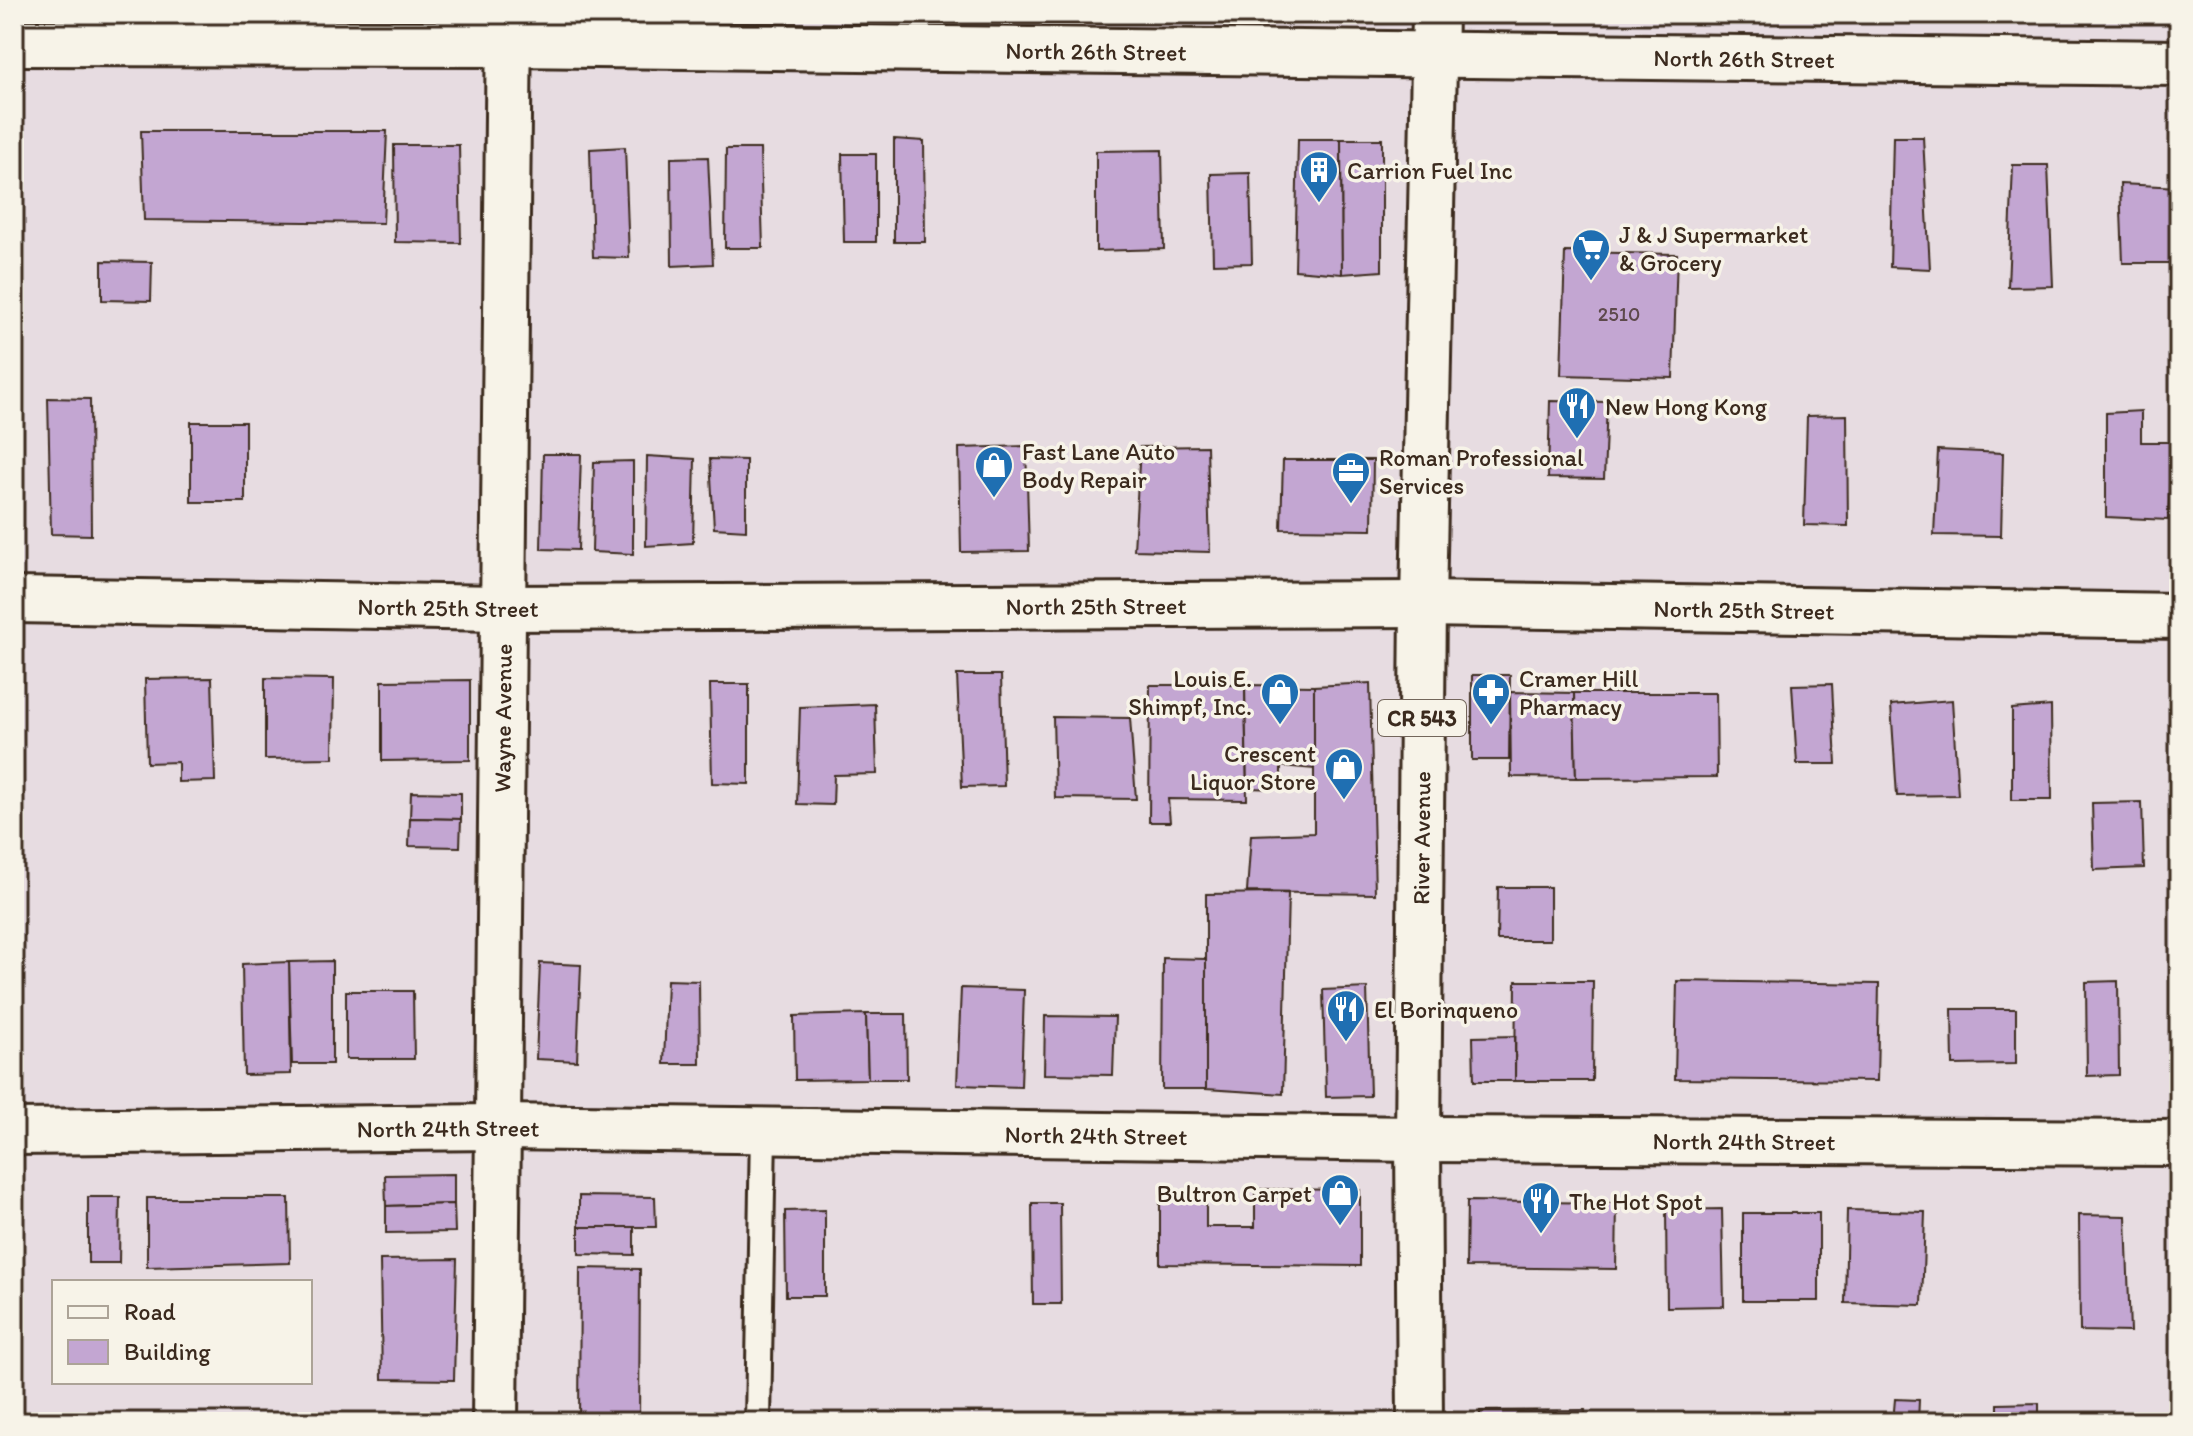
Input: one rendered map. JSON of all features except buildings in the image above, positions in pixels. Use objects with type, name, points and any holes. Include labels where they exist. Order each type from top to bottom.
[{"type":"street","name":"North 26th Street","points":[[14,43],[509,29],[1435,34],[2179,63]]},
{"type":"street","name":"Wayne Avenue","points":[[495,1422],[509,29]]},
{"type":"street","name":"River Avenue","points":[[1420,1422],[1418,1139],[1423,604],[1435,34]]},
{"type":"street","name":"North 25th Street","points":[[14,600],[501,608],[1423,604],[2179,616]]},
{"type":"street","name":"North 24th Street","points":[[14,1132],[496,1127],[1418,1139],[2179,1143]]},
{"type":"lane","points":[[758,1422],[763,1131]]},
{"type":"place","name":"Carrion Fuel Inc","points":[[1319,204]]},
{"type":"place","name":"J & J Supermarket & Grocery","points":[[1591,282]]},
{"type":"place","name":"New Hong Kong","points":[[1577,440]]},
{"type":"place","name":"Fast Lane Auto Body Repair","points":[[994,499]]},
{"type":"place","name":"Roman Professional Services","points":[[1351,505]]},
{"type":"place","name":"Louis E. Shimpf, Inc.","points":[[1280,726]]},
{"type":"place","name":"Cramer Hill Pharmacy","points":[[1491,726]]},
{"type":"place","name":"Crescent Liquor Store","points":[[1344,801]]},
{"type":"place","name":"El Borinqueno","points":[[1346,1043]]},
{"type":"place","name":"Bultron Carpet","points":[[1340,1227]]},
{"type":"place","name":"The Hot Spot","points":[[1541,1235]]}]
